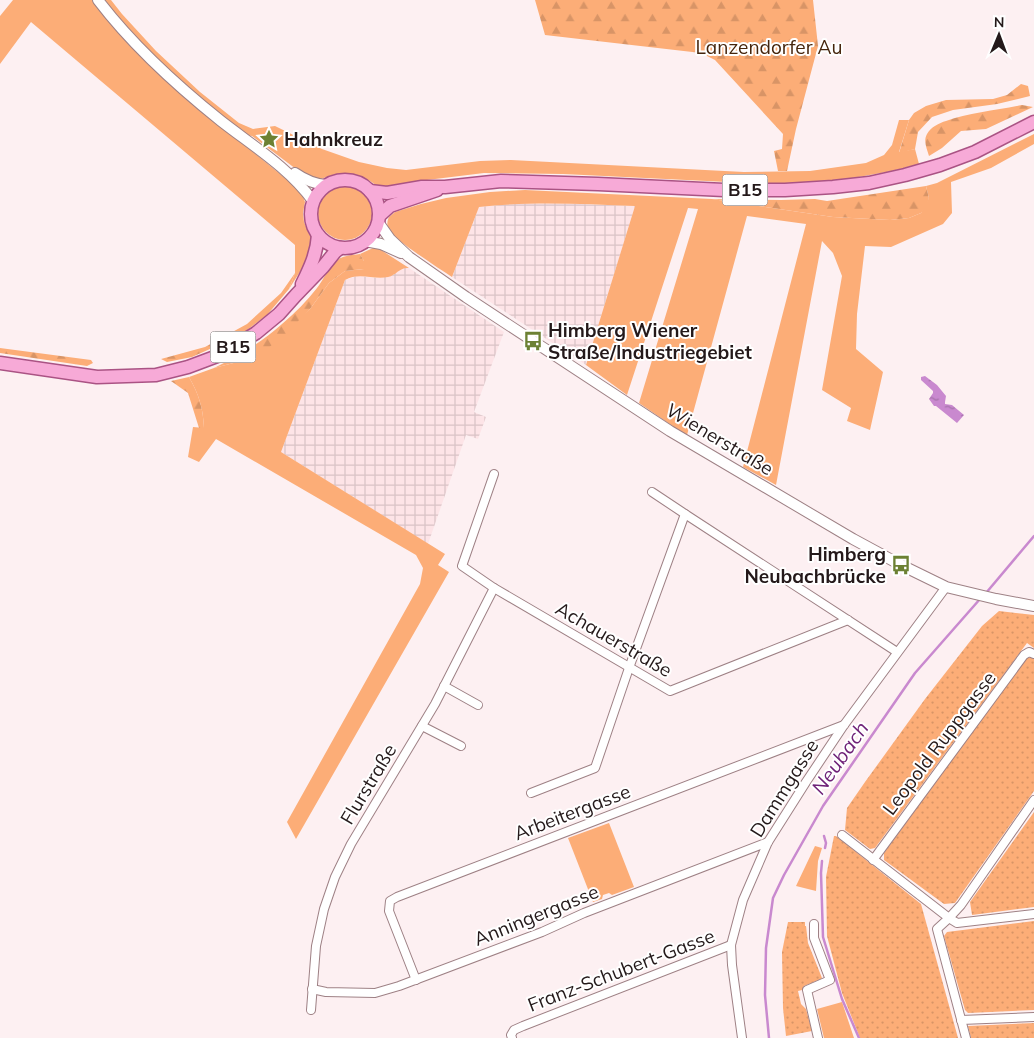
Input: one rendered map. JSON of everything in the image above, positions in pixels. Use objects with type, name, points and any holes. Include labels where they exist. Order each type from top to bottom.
[{"type":"main road","name":"B15","points":[[326,185],[339,180],[346,180],[359,183],[370,192],[387,193],[422,187],[501,182],[724,190],[785,190],[833,187],[878,181],[940,165],[975,152],[1034,122]]},
{"type":"main road","points":[[313,201],[326,185]]},
{"type":"main road","name":"B15","points":[[364,241],[371,235],[378,219],[390,206],[445,187]]},
{"type":"main road","points":[[370,192],[378,208],[378,219]]},
{"type":"main road","name":"B15","points":[[296,294],[312,264],[318,245],[318,235],[310,215],[313,201]]},
{"type":"main road","points":[[318,235],[324,241],[340,248],[357,246],[364,241]]},
{"type":"main road","name":"B15","points":[[0,363],[97,377],[156,376],[188,367],[220,355],[256,333],[279,314],[340,248]]},
{"type":"street","points":[[98,0],[148,57],[186,92],[303,187],[313,201]]},
{"type":"street","points":[[268,157],[307,181],[326,185]]},
{"type":"street","name":"Wienerstraße","points":[[378,219],[390,239],[409,257],[466,297],[670,431],[853,539],[946,587],[1034,606]]},
{"type":"street","name":"Wienerstraße","points":[[364,241],[380,244],[409,257]]},
{"type":"street","name":"Achauerstraße","points":[[494,474],[462,566],[494,588],[670,691],[848,620]]},
{"type":"street","points":[[652,492],[897,652]]},
{"type":"street","points":[[531,793],[596,768],[629,668],[685,514]]},
{"type":"street","name":"Dammgasse","points":[[742,1038],[731,945],[743,900],[768,842],[844,724],[946,587]]},
{"type":"street","name":"Flurstraße","points":[[311,1010],[316,946],[324,909],[335,877],[351,844],[422,726],[494,588]]},
{"type":"street","name":"Leopold Ruppgasse","points":[[873,860],[1024,655],[1029,652],[1034,654]]},
{"type":"street","points":[[444,686],[478,705]]},
{"type":"street","name":"Arbeitergasse","points":[[416,980],[389,910],[390,901],[844,724]]},
{"type":"street","points":[[422,726],[461,746]]},
{"type":"street","points":[[966,1038],[937,929],[961,905],[1034,800]]},
{"type":"street","points":[[842,835],[957,923],[1034,914]]},
{"type":"street","name":"Anningergasse","points":[[312,989],[326,992],[375,993],[399,986],[542,932],[584,913],[768,842]]},
{"type":"street","points":[[814,924],[814,938],[830,980],[807,990],[818,1038]]},
{"type":"street","name":"Franz-Schubert-Gasse","points":[[512,1038],[510,1034],[523,1026],[731,945]]},
{"type":"street","points":[[961,1020],[1034,1017]]},
{"type":"shaded area","points":[[552,203],[635,206],[586,365],[452,277],[479,207]]},
{"type":"shaded area","points":[[402,268],[409,268],[504,332],[474,412],[486,417],[478,439],[466,435],[428,544],[281,452],[345,280],[357,276],[378,278],[389,276]]},
{"type":"green space","points":[[13,0],[92,0],[129,45],[172,86],[301,191],[305,202],[304,222],[311,238],[312,249],[308,259],[289,289],[295,273],[295,245],[31,22],[0,64],[0,16]]},
{"type":"green space","points":[[104,0],[111,0],[156,51],[200,92],[239,123],[253,129],[275,126],[322,149],[359,162],[387,168],[406,170],[480,161],[511,160],[744,172],[810,171],[866,163],[884,155],[892,145],[899,120],[909,120],[899,152],[915,149],[919,164],[847,179],[806,183],[748,183],[563,174],[484,173],[427,180],[388,189],[379,187],[357,175],[346,173],[318,180],[308,178],[252,136],[246,135],[199,99],[148,52]]},
{"type":"green space","name":"Lanzendorfer Au","points":[[535,0],[813,0],[818,46],[787,171],[778,171],[774,151],[782,149],[783,134],[715,60],[701,53],[545,35]]},
{"type":"green space","points":[[1021,84],[1028,86],[1030,96],[997,104],[953,110],[932,117],[918,132],[915,149],[899,153],[909,120],[914,113],[926,106],[946,100],[993,99],[1007,95]]},
{"type":"green space","points":[[1022,105],[1033,107],[986,129],[961,131],[942,148],[929,156],[925,139],[931,129],[938,124],[964,116]]},
{"type":"green space","points":[[1034,134],[1034,144],[991,168],[951,182],[952,213],[943,224],[891,247],[865,246],[857,314],[856,349],[883,372],[870,430],[847,421],[851,408],[822,390],[842,276],[833,253],[822,241],[776,485],[743,467],[806,224],[747,216],[687,435],[639,403],[698,209],[688,208],[627,395],[586,365],[635,206],[538,204],[479,207],[452,277],[398,240],[387,226],[389,217],[395,212],[421,204],[446,198],[490,192],[525,190],[712,199],[833,217],[890,220],[909,218],[921,213],[929,198],[926,186],[937,183]]},
{"type":"green space","points":[[345,186],[355,188],[364,194],[370,203],[372,213],[370,223],[364,232],[355,238],[345,240],[335,238],[326,232],[320,223],[318,213],[320,203],[326,194],[335,188]]},
{"type":"green space","points":[[926,186],[929,198],[926,207],[921,213],[909,218],[890,220],[833,217],[712,199],[815,199],[827,201]]},
{"type":"green space","points":[[373,248],[381,250],[409,268],[388,277],[361,276],[345,280],[281,452],[445,554],[438,565],[449,572],[296,839],[287,822],[420,584],[423,568],[416,555],[216,439],[199,462],[188,457],[193,427],[204,428],[200,401],[189,377],[214,368],[253,358],[310,309],[329,283],[345,271],[364,269],[364,261],[360,254]]},
{"type":"green space","points":[[360,254],[364,261],[364,269],[345,271],[329,283],[310,309],[283,337],[253,358],[214,368],[250,348],[287,320],[309,298],[340,258]]},
{"type":"green space","points":[[295,273],[289,289],[267,315],[239,336],[192,357],[167,362],[161,359],[205,347],[247,324],[281,293]]},
{"type":"green space","points":[[0,348],[91,360],[93,363],[87,366],[0,353]]},
{"type":"green space","points":[[189,377],[200,401],[204,428],[199,428],[188,393],[171,381]]},
{"type":"green space","points":[[999,611],[1034,615],[1034,648],[1027,643],[875,848],[870,849],[845,830],[847,808],[925,699],[982,626]]},
{"type":"green space","points":[[1031,657],[1034,659],[1034,791],[955,903],[944,904],[884,860],[884,853],[1026,658]]},
{"type":"green space","points":[[1034,812],[1034,907],[972,915],[970,902]]},
{"type":"green space","points":[[609,823],[634,887],[612,895],[609,893],[603,895],[602,899],[593,902],[568,838]]},
{"type":"green space","points":[[834,836],[921,904],[958,1038],[860,1038],[842,993],[827,936],[826,877]]},
{"type":"green space","points":[[815,846],[822,848],[818,861],[816,891],[796,886]]},
{"type":"green space","points":[[1034,921],[1034,1010],[968,1013],[965,1010],[944,936],[947,932]]},
{"type":"green space","points":[[788,922],[805,922],[808,943],[822,978],[804,986],[802,990],[798,991],[801,1004],[806,1009],[812,1031],[786,1036],[783,1008],[782,952]]},
{"type":"green space","points":[[842,1002],[854,1038],[824,1038],[817,1009]]},
{"type":"green space","points":[[1034,1023],[1034,1038],[971,1038],[968,1026]]},
{"type":"water","points":[[925,376],[937,385],[946,396],[945,404],[952,405],[964,415],[957,423],[934,406],[929,399],[933,391],[921,380],[921,377]]},
{"type":"waterway","name":"Neubach","points":[[986,593],[1034,536]]},
{"type":"waterway","name":"Neubach","points":[[769,1038],[765,995],[766,948],[773,898],[784,875],[823,806],[915,673],[980,599]]},
{"type":"waterway","points":[[824,836],[825,848]]},
{"type":"waterway","points":[[822,861],[823,937],[842,999],[859,1038]]},
{"type":"place","name":"Hahnkreuz","points":[[269,139]]},
{"type":"place","name":"Himberg Wiener Straße/Industriegebiet","points":[[533,341]]},
{"type":"place","name":"Himberg Neubachbrücke","points":[[901,565]]}]
